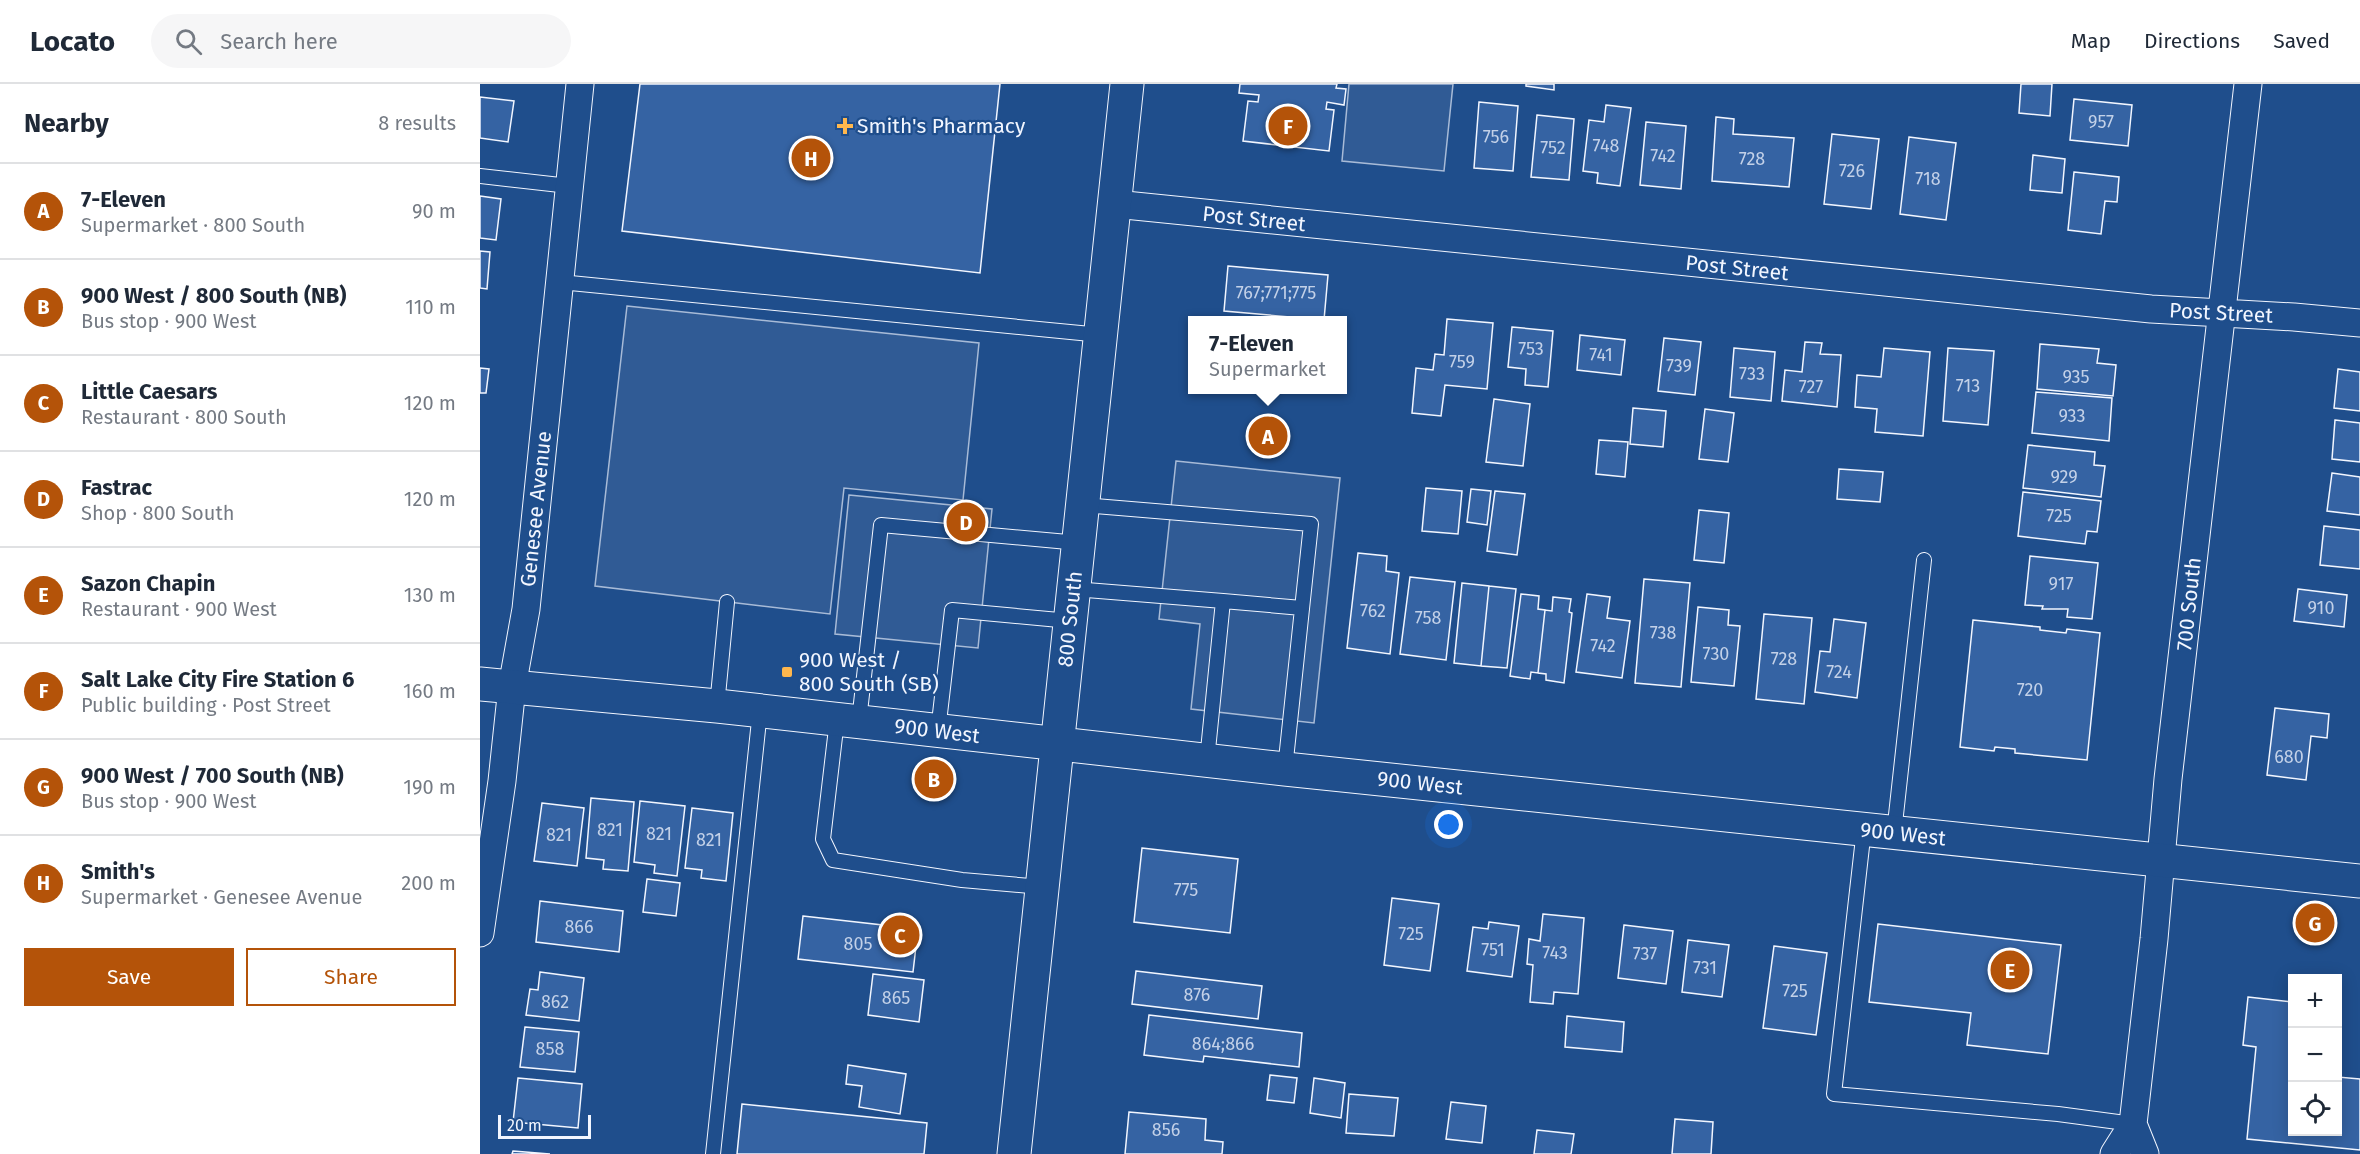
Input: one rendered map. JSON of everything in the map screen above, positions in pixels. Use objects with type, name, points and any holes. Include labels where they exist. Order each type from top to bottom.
[{"type":"main road","name":"800 South","points":[[1014,1154],[1127,84]]},
{"type":"main road","name":"900 West","points":[[496,685],[717,706],[1286,770],[2360,881]]},
{"type":"street","name":"Genesee Avenue","points":[[480,933],[502,781],[496,685],[526,609],[580,84]]},
{"type":"street","name":"700 South","points":[[2114,1154],[2133,1124],[2162,860],[2168,779],[2248,84]]},
{"type":"street","name":"Post Street","points":[[1115,204],[2151,309],[2360,323]]},
{"type":"street","name":"700 South","points":[[2133,1124],[2145,1154]]},
{"type":"lane","points":[[480,176],[569,186]]},
{"type":"lane","points":[[560,282],[1101,335]]},
{"type":"lane","points":[[1083,505],[1311,524],[1286,770]]},
{"type":"lane","points":[[1042,888],[962,880],[833,860],[823,839],[848,721],[881,525],[1078,543]]},
{"type":"lane","points":[[1924,560],[1834,1094],[2058,1114],[2133,1124]]},
{"type":"lane","points":[[1074,589],[1302,608]]},
{"type":"lane","points":[[1208,760],[1223,601]]},
{"type":"lane","points":[[717,706],[727,602]]},
{"type":"lane","points":[[938,731],[952,610],[1070,621]]},
{"type":"lane","points":[[713,1154],[760,711]]},
{"type":"shaded area","points":[[1349,84],[1453,84],[1444,171],[1342,161]]},
{"type":"shaded area","points":[[627,306],[979,343],[963,500],[844,488],[830,614],[595,586]]},
{"type":"shaded area","points":[[1176,461],[1340,478],[1314,723],[1191,709],[1200,624],[1159,619]]},
{"type":"shaded area","points":[[849,495],[992,509],[978,648],[835,634]]},
{"type":"building","points":[[640,84],[1000,84],[980,273],[622,231]]},
{"type":"building","points":[[1240,84],[1337,84],[1336,88],[1346,89],[1344,105],[1327,102],[1326,109],[1334,110],[1329,151],[1243,141],[1248,101],[1258,102],[1259,95],[1239,93]]},
{"type":"building","points":[[1526,84],[1554,84],[1554,90],[1526,86]]},
{"type":"building","points":[[2021,84],[2052,84],[2050,116],[2019,113]]},
{"type":"building","points":[[480,97],[514,101],[508,142],[480,138]]},
{"type":"building","points":[[2074,99],[2132,105],[2128,146],[2070,140]]},
{"type":"building","points":[[1479,102],[1518,106],[1513,171],[1474,168]]},
{"type":"building","points":[[1606,105],[1631,108],[1620,186],[1597,183],[1598,173],[1583,171],[1589,120],[1604,122]]},
{"type":"building","points":[[1537,115],[1574,119],[1569,180],[1531,177]]},
{"type":"building","points":[[1716,117],[1734,119],[1733,134],[1794,138],[1789,187],[1712,181]]},
{"type":"building","points":[[1646,122],[1686,126],[1681,189],[1640,185]]},
{"type":"building","points":[[1832,134],[1879,139],[1871,209],[1824,204]]},
{"type":"building","points":[[1909,137],[1956,143],[1946,220],[1900,214]]},
{"type":"building","points":[[2033,155],[2065,159],[2062,193],[2030,190]]},
{"type":"building","points":[[2074,172],[2119,177],[2117,202],[2105,201],[2101,234],[2068,230]]},
{"type":"building","points":[[480,196],[501,199],[496,240],[480,238]]},
{"type":"building","points":[[480,251],[490,252],[487,289],[480,288]]},
{"type":"building","points":[[1228,266],[1328,275],[1324,316],[1280,316],[1224,311]]},
{"type":"building","points":[[1447,319],[1493,323],[1487,389],[1445,385],[1441,416],[1412,413],[1416,368],[1433,370],[1435,354],[1444,355]]},
{"type":"building","points":[[1512,327],[1553,331],[1548,387],[1525,385],[1526,369],[1508,367]]},
{"type":"building","points":[[1580,335],[1625,340],[1621,375],[1577,370]]},
{"type":"building","points":[[1664,338],[1701,342],[1695,395],[1658,391]]},
{"type":"building","points":[[1805,342],[1822,343],[1820,354],[1841,355],[1837,407],[1782,401],[1785,370],[1802,372]]},
{"type":"building","points":[[2040,344],[2099,349],[2097,363],[2116,365],[2113,396],[2037,389]]},
{"type":"building","points":[[1734,348],[1775,352],[1771,401],[1730,397]]},
{"type":"building","points":[[1884,348],[1930,352],[1923,436],[1875,432],[1877,409],[1855,407],[1857,375],[1881,377]]},
{"type":"building","points":[[1948,348],[1994,351],[1988,425],[1943,421]]},
{"type":"building","points":[[480,368],[489,369],[486,393],[480,393]]},
{"type":"building","points":[[2338,369],[2360,372],[2360,411],[2334,408]]},
{"type":"building","points":[[2036,392],[2112,398],[2109,441],[2032,433]]},
{"type":"building","points":[[1494,399],[1530,404],[1523,466],[1486,462]]},
{"type":"building","points":[[1633,408],[1666,411],[1663,447],[1630,444]]},
{"type":"building","points":[[1705,409],[1734,413],[1728,462],[1699,459]]},
{"type":"building","points":[[2335,420],[2360,423],[2360,462],[2332,459]]},
{"type":"building","points":[[1599,440],[1628,442],[1625,477],[1596,474]]},
{"type":"building","points":[[2028,445],[2095,452],[2094,465],[2105,466],[2101,497],[2023,488]]},
{"type":"building","points":[[1839,469],[1883,472],[1880,502],[1837,499]]},
{"type":"building","points":[[2332,473],[2360,477],[2360,515],[2327,511]]},
{"type":"building","points":[[1426,488],[1462,491],[1458,534],[1422,531]]},
{"type":"building","points":[[1471,489],[1491,491],[1487,525],[1467,522]]},
{"type":"building","points":[[1495,491],[1525,494],[1517,555],[1487,551]]},
{"type":"building","points":[[2023,492],[2101,501],[2097,532],[2087,531],[2085,544],[2018,536]]},
{"type":"building","points":[[1699,510],[1729,513],[1724,563],[1694,560]]},
{"type":"building","points":[[2324,526],[2360,530],[2360,569],[2320,565]]},
{"type":"building","points":[[1358,553],[1387,556],[1386,571],[1399,573],[1390,654],[1347,648]]},
{"type":"building","points":[[2030,556],[2098,563],[2092,619],[2067,617],[2068,609],[2042,609],[2043,606],[2025,605]]},
{"type":"building","points":[[1410,577],[1455,582],[1446,660],[1400,654]]},
{"type":"building","points":[[1644,579],[1690,583],[1681,687],[1635,683]]},
{"type":"building","points":[[1462,583],[1489,586],[1481,666],[1454,663]]},
{"type":"building","points":[[1489,586],[1516,589],[1507,668],[1481,666]]},
{"type":"building","points":[[2298,589],[2347,595],[2344,627],[2294,621]]},
{"type":"building","points":[[1521,594],[1539,596],[1538,609],[1545,610],[1538,673],[1531,672],[1530,679],[1510,676]]},
{"type":"building","points":[[1587,594],[1610,597],[1607,618],[1630,621],[1622,678],[1576,672]]},
{"type":"building","points":[[1553,597],[1571,599],[1569,612],[1572,613],[1564,683],[1546,680],[1546,674],[1538,673],[1545,610],[1552,611]]},
{"type":"building","points":[[1698,607],[1729,610],[1728,625],[1740,626],[1734,686],[1691,682]]},
{"type":"building","points":[[1764,614],[1812,618],[1804,704],[1756,699]]},
{"type":"building","points":[[1834,619],[1866,623],[1857,698],[1815,692],[1820,651],[1830,652]]},
{"type":"building","points":[[1973,620],[2040,627],[2040,630],[2066,633],[2067,629],[2100,633],[2087,760],[2015,753],[2015,749],[1995,747],[1994,751],[1960,747]]},
{"type":"building","points":[[2275,708],[2329,714],[2327,738],[2311,736],[2306,780],[2267,775]]},
{"type":"building","points":[[591,798],[634,802],[628,871],[603,869],[604,860],[586,858]]},
{"type":"building","points":[[640,801],[685,806],[677,876],[654,873],[655,865],[634,862]]},
{"type":"building","points":[[542,803],[584,808],[577,866],[534,861]]},
{"type":"building","points":[[692,808],[733,813],[726,881],[701,878],[702,870],[685,868]]},
{"type":"building","points":[[1142,848],[1238,859],[1230,933],[1134,922]]},
{"type":"building","points":[[647,879],[680,883],[676,916],[643,912]]},
{"type":"building","points":[[1392,898],[1439,904],[1430,971],[1384,965]]},
{"type":"building","points":[[540,901],[623,911],[619,952],[536,942]]},
{"type":"building","points":[[1543,914],[1584,918],[1578,994],[1554,992],[1553,1004],[1530,1002],[1533,965],[1527,964],[1529,939],[1540,941]]},
{"type":"building","points":[[803,916],[918,929],[913,972],[798,959]]},
{"type":"building","points":[[1489,922],[1519,926],[1512,977],[1467,971],[1473,927],[1488,929]]},
{"type":"building","points":[[1878,924],[2061,945],[2048,1054],[1967,1045],[1971,1013],[1869,1002]]},
{"type":"building","points":[[1624,925],[1673,931],[1666,984],[1618,978]]},
{"type":"building","points":[[1688,940],[1729,945],[1722,997],[1682,992]]},
{"type":"building","points":[[1774,946],[1827,953],[1816,1035],[1763,1028]]},
{"type":"building","points":[[1136,971],[1262,986],[1258,1019],[1132,1004]]},
{"type":"building","points":[[540,972],[584,978],[579,1021],[526,1015],[530,989],[538,990]]},
{"type":"building","points":[[873,974],[924,980],[919,1022],[868,1015]]},
{"type":"building","points":[[2248,997],[2288,1002],[2288,1136],[2342,1136],[2342,1077],[2360,1079],[2360,1150],[2247,1139],[2256,1047],[2243,1045]]},
{"type":"building","points":[[1149,1015],[1302,1033],[1299,1067],[1204,1056],[1203,1062],[1144,1055]]},
{"type":"building","points":[[1567,1016],[1624,1022],[1622,1052],[1565,1047]]},
{"type":"building","points":[[525,1027],[579,1032],[575,1072],[520,1067]]},
{"type":"building","points":[[848,1065],[906,1074],[900,1114],[859,1107],[862,1086],[846,1084]]},
{"type":"building","points":[[1270,1075],[1297,1078],[1294,1103],[1267,1100]]},
{"type":"building","points":[[518,1078],[582,1084],[578,1128],[513,1122]]},
{"type":"building","points":[[1314,1078],[1345,1083],[1341,1118],[1310,1113]]},
{"type":"building","points":[[1349,1094],[1398,1098],[1394,1136],[1346,1133]]},
{"type":"building","points":[[1451,1102],[1486,1106],[1482,1143],[1446,1139]]},
{"type":"building","points":[[742,1104],[927,1123],[924,1154],[737,1154]]},
{"type":"building","points":[[1129,1112],[1206,1119],[1205,1140],[1223,1142],[1222,1154],[1125,1154]]},
{"type":"building","points":[[1675,1119],[1713,1122],[1711,1154],[1672,1154]]},
{"type":"building","points":[[1537,1130],[1574,1134],[1571,1154],[1534,1154]]},
{"type":"building","points":[[513,1151],[550,1154],[512,1154]]},
{"type":"place","name":"Smith's Pharmacy","points":[[845,126]]},
{"type":"place","name":"Salt Lake City Fire Station 6","points":[[1288,126]]},
{"type":"place","name":"Smith's","points":[[811,158]]},
{"type":"place","name":"7-Eleven","points":[[1268,436]]},
{"type":"place","name":"Fastrac","points":[[966,522]]},
{"type":"place","name":"900 West / 800 South (SB)","points":[[787,672]]},
{"type":"place","name":"900 West / 800 South (NB)","points":[[934,779]]},
{"type":"place","name":"900 West / 700 South (NB)","points":[[2315,923]]},
{"type":"place","name":"Little Caesars","points":[[900,935]]},
{"type":"place","name":"Sazon Chapin","points":[[2010,970]]}]
